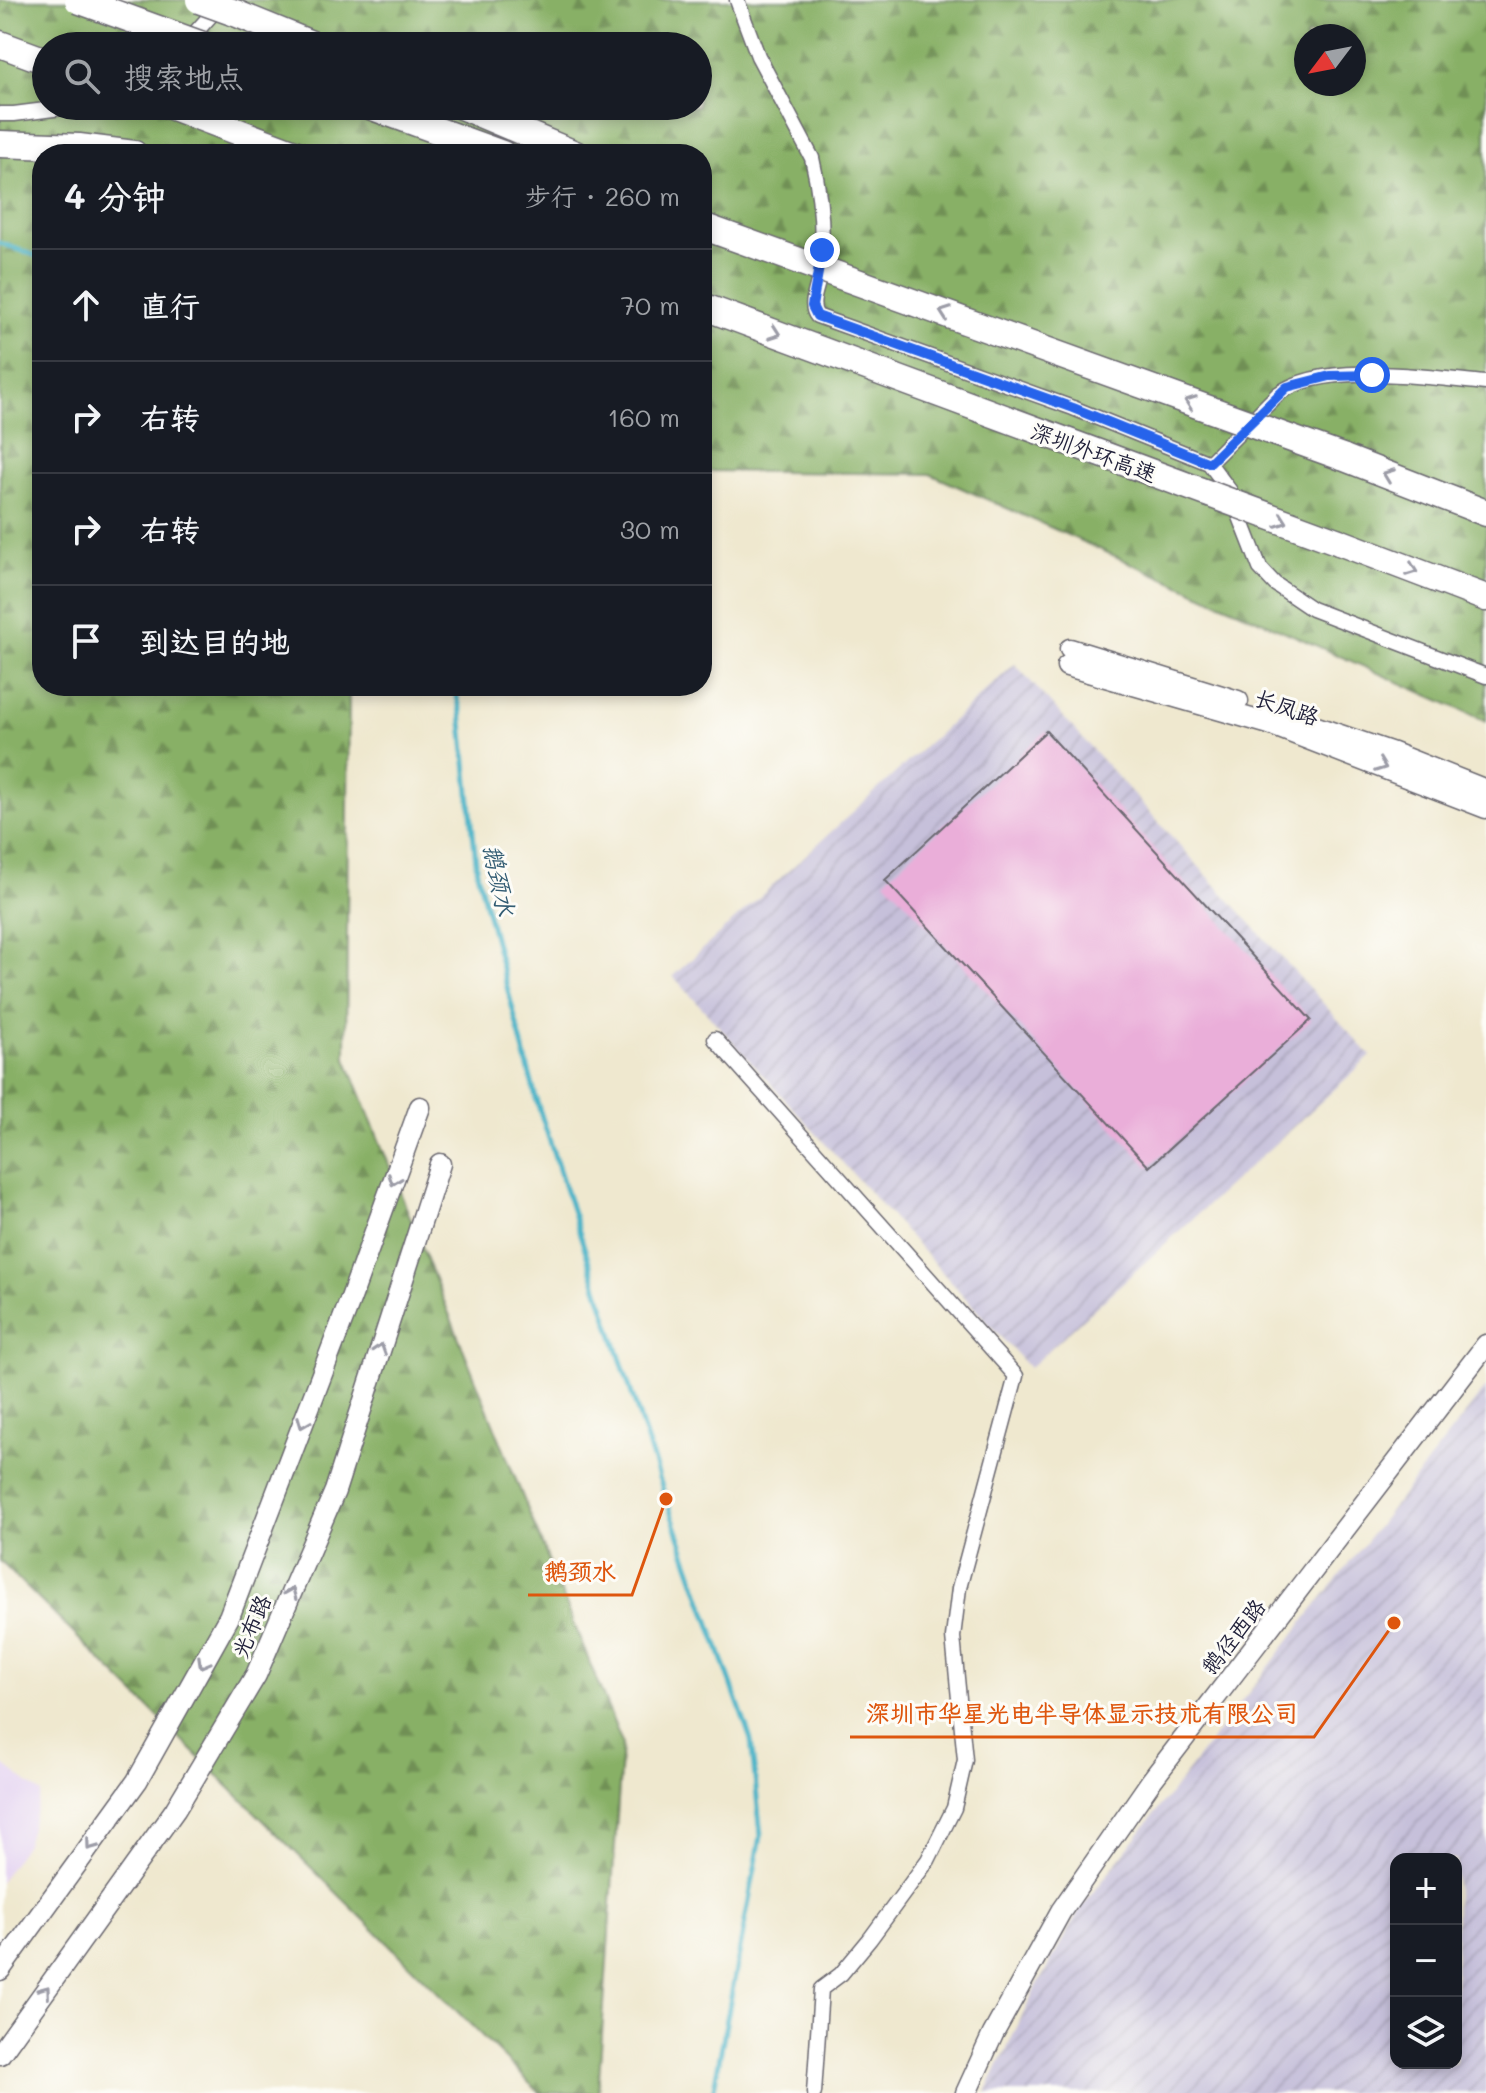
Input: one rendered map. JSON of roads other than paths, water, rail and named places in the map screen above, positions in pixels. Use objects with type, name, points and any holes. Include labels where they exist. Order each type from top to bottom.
[{"type":"highway","points":[[78,0],[166,32]]},
{"type":"highway","points":[[199,0],[280,32]]},
{"type":"highway","points":[[0,44],[32,56]]},
{"type":"highway","points":[[207,120],[271,144]]},
{"type":"highway","points":[[408,120],[474,144]]},
{"type":"highway","points":[[494,120],[551,144]]},
{"type":"highway","points":[[0,144],[32,145]]},
{"type":"highway","points":[[712,214],[845,277]]},
{"type":"highway","points":[[712,230],[1342,457],[1486,513]]},
{"type":"highway","name":"深圳外环高速","points":[[712,310],[1486,598]]},
{"type":"street","points":[[195,32],[224,0]]},
{"type":"street","points":[[737,0],[758,56],[812,158],[822,250],[812,306],[817,316],[1073,408],[1209,463],[1230,491],[1260,568],[1275,584],[1312,609],[1486,676]]},
{"type":"street","points":[[0,114],[32,112]]},
{"type":"street","points":[[1209,463],[1278,394],[1287,387],[1312,379],[1350,374],[1486,383]]},
{"type":"street","name":"长凤路","points":[[1486,790],[1393,753],[1286,716],[1068,658],[1269,724],[1486,808]]},
{"type":"street","points":[[715,1039],[1016,1376],[959,1588],[953,1637],[965,1760],[954,1808],[928,1860],[841,1974],[821,1989],[814,2093]]},
{"type":"street","name":"光布路","points":[[0,1970],[137,1781],[229,1617],[420,1107]]},
{"type":"street","name":"光布路","points":[[0,2054],[175,1810],[256,1675],[335,1491],[440,1164]]},
{"type":"street","name":"鹅径西路","points":[[966,2093],[993,2034],[1061,1911],[1152,1780],[1486,1345]]},
{"type":"waterway","name":"鹅颈水","points":[[0,243],[32,254]]},
{"type":"waterway","name":"鹅颈水","points":[[457,696],[461,712],[477,872],[537,1102],[666,1499],[751,1740],[761,1836],[713,2093]]},
{"type":"place","name":"鹅颈水","points":[[666,1499]]},
{"type":"place","name":"深圳市华星光电半导体显示技术有限公司","points":[[1394,1623]]}]
